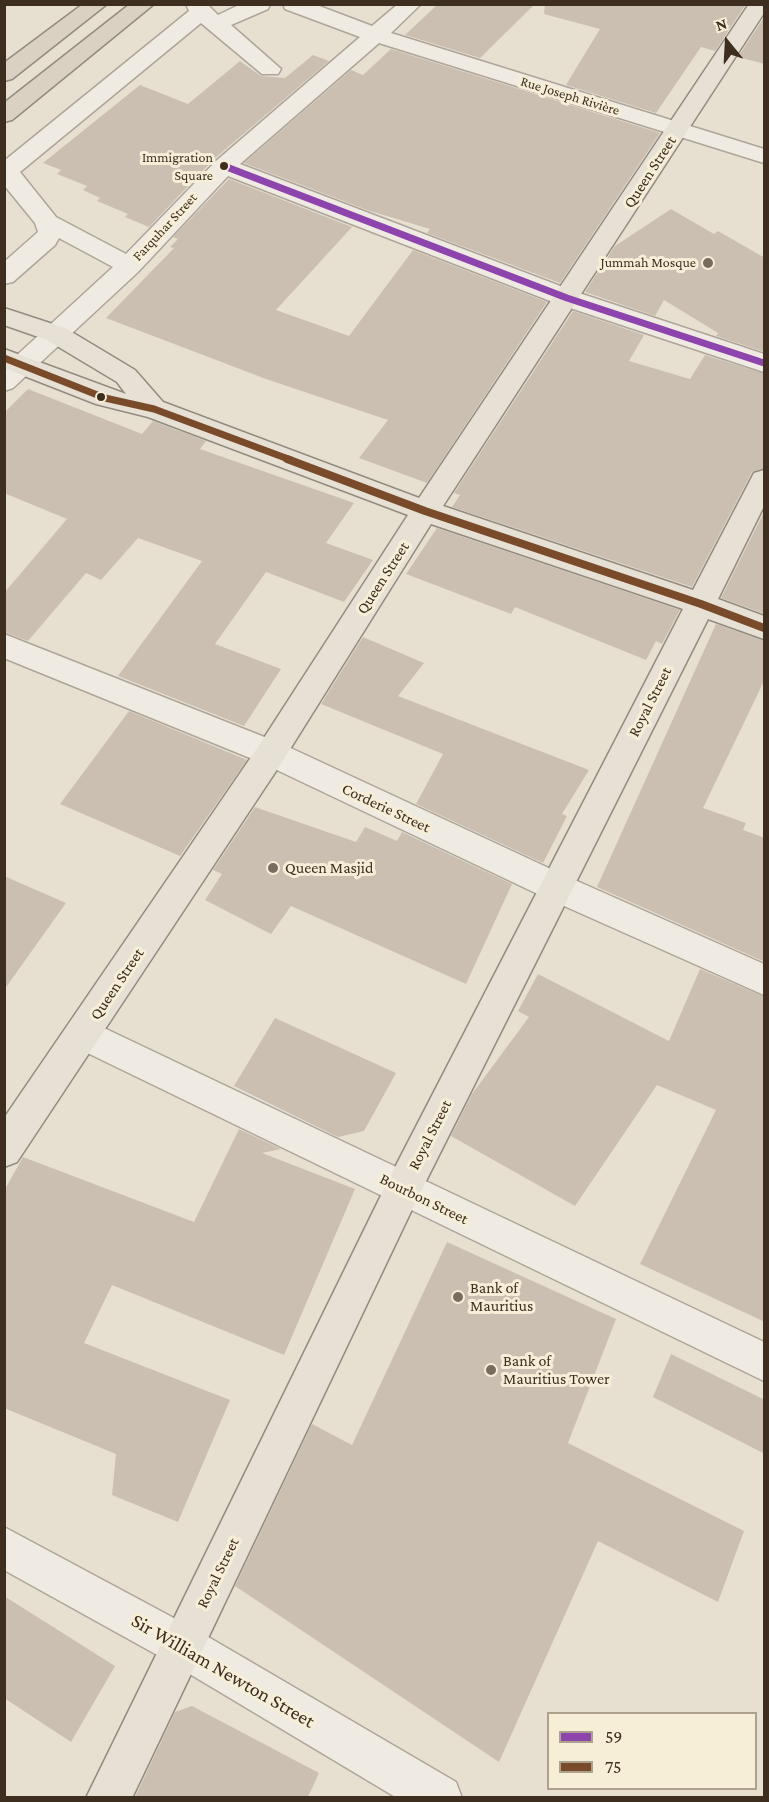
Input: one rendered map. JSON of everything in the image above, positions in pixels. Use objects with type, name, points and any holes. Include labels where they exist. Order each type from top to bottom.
[{"type":"highway","points":[[4,74],[97,4]]},
{"type":"highway","points":[[4,115],[144,4]]},
{"type":"main road","name":"Queen Street","points":[[4,1150],[271,753],[425,511],[760,4]]},
{"type":"main road","points":[[4,316],[56,334],[126,376],[154,409]]},
{"type":"main road","points":[[10,368],[105,398],[154,409],[425,511],[701,603],[765,628]]},
{"type":"main road","name":"Royal Street","points":[[108,1797],[403,1189],[765,480]]},
{"type":"street","points":[[4,276],[46,240],[50,232],[47,222],[9,175],[9,170],[204,14],[260,4]]},
{"type":"street","name":"Rue Joseph Rivière","points":[[293,4],[375,35],[765,156]]},
{"type":"street","name":"Farquhar Street","points":[[10,368],[56,334],[129,266],[224,166],[411,4]]},
{"type":"street","points":[[204,14],[270,69]]},
{"type":"street","points":[[224,166],[567,298],[765,363]]},
{"type":"street","points":[[47,222],[129,266]]},
{"type":"street","name":"Corderie Street","points":[[4,645],[271,753],[556,887],[765,980]]},
{"type":"street","name":"Bourbon Street","points":[[83,1034],[765,1362]]},
{"type":"street","name":"Sir William Newton Street","points":[[4,1547],[183,1646],[440,1797]]},
{"type":"building","points":[[438,4],[535,4],[480,58],[405,35]]},
{"type":"building","points":[[545,4],[746,4],[715,51],[701,47],[656,113],[566,85],[600,29],[544,14]]},
{"type":"building","points":[[765,16],[765,64],[738,57]]},
{"type":"building","points":[[391,49],[660,133],[560,283],[427,233],[430,229],[367,210],[244,163],[351,70],[363,75]]},
{"type":"building","points":[[313,55],[329,61],[214,159],[149,227],[125,217],[128,214],[97,201],[100,198],[83,190],[87,186],[57,174],[61,170],[43,163],[140,85],[188,104],[240,61],[261,76],[285,78]]},
{"type":"building","points":[[229,179],[352,227],[276,310],[349,336],[413,250],[547,302],[427,483],[359,458],[388,420],[266,379],[106,318],[174,248],[170,247],[178,239],[173,237]]},
{"type":"building","name":"Jummah Mosque","points":[[671,209],[714,234],[718,231],[765,258],[765,352],[716,336],[718,333],[664,300],[655,316],[585,292],[615,246]]},
{"type":"building","points":[[573,311],[644,335],[629,361],[690,379],[705,355],[765,374],[765,468],[752,472],[692,587],[452,507],[460,495],[454,493]]},
{"type":"building","points":[[28,389],[142,434],[153,421],[206,441],[200,449],[354,503],[326,543],[373,560],[344,602],[266,572],[215,644],[281,669],[244,726],[118,676],[202,561],[138,538],[101,580],[86,573],[28,641],[4,632],[4,593],[67,519],[4,493],[4,413]]},
{"type":"building","points":[[765,510],[765,614],[721,598]]},
{"type":"building","points":[[437,528],[680,610],[662,644],[656,641],[646,660],[515,607],[511,614],[406,574]]},
{"type":"building","points":[[716,624],[765,641],[765,679],[703,808],[746,823],[743,830],[765,838],[765,962],[597,887]]},
{"type":"building","points":[[363,637],[424,663],[398,696],[589,770],[562,814],[567,816],[543,863],[416,804],[443,754],[321,704]]},
{"type":"building","points":[[129,711],[247,760],[180,856],[60,804]]},
{"type":"building","points":[[255,807],[356,842],[365,827],[397,841],[402,832],[512,884],[466,984],[291,906],[271,934],[205,900],[222,874],[213,870]]},
{"type":"building","points":[[4,876],[66,903],[4,990]]},
{"type":"building","points":[[700,969],[765,997],[765,1322],[640,1264],[716,1110],[657,1085],[575,1206],[451,1136],[472,1094],[529,1017],[518,1011],[538,974],[669,1041]]},
{"type":"building","points":[[275,1018],[396,1073],[364,1131],[338,1137],[234,1086]]},
{"type":"building","points":[[239,1129],[281,1149],[262,1153],[355,1189],[284,1355],[112,1285],[84,1343],[230,1400],[178,1522],[112,1495],[116,1454],[4,1408],[4,1191],[23,1157],[194,1222]]},
{"type":"building","points":[[447,1242],[616,1319],[568,1443],[744,1531],[718,1602],[598,1541],[499,1762],[235,1586],[312,1424],[352,1445]]},
{"type":"building","points":[[671,1354],[765,1400],[765,1454],[653,1397]]},
{"type":"building","points":[[4,1596],[115,1666],[71,1742],[4,1698]]},
{"type":"building","points":[[192,1706],[319,1773],[308,1797],[135,1797],[175,1712]]},
{"type":"transit line","name":"59","points":[[224,166],[567,298],[764,363]]},
{"type":"transit line","name":"75","points":[[4,358],[105,398],[154,409],[425,511],[701,604],[764,628]]},
{"type":"place","name":"Immigration Square","points":[[224,166]]},
{"type":"place","name":"Jummah Mosque","points":[[708,263]]},
{"type":"place","name":"Queen Masjid","points":[[273,868]]},
{"type":"place","name":"Bank of Mauritius","points":[[458,1297]]},
{"type":"place","name":"Bank of Mauritius Tower","points":[[491,1370]]}]
